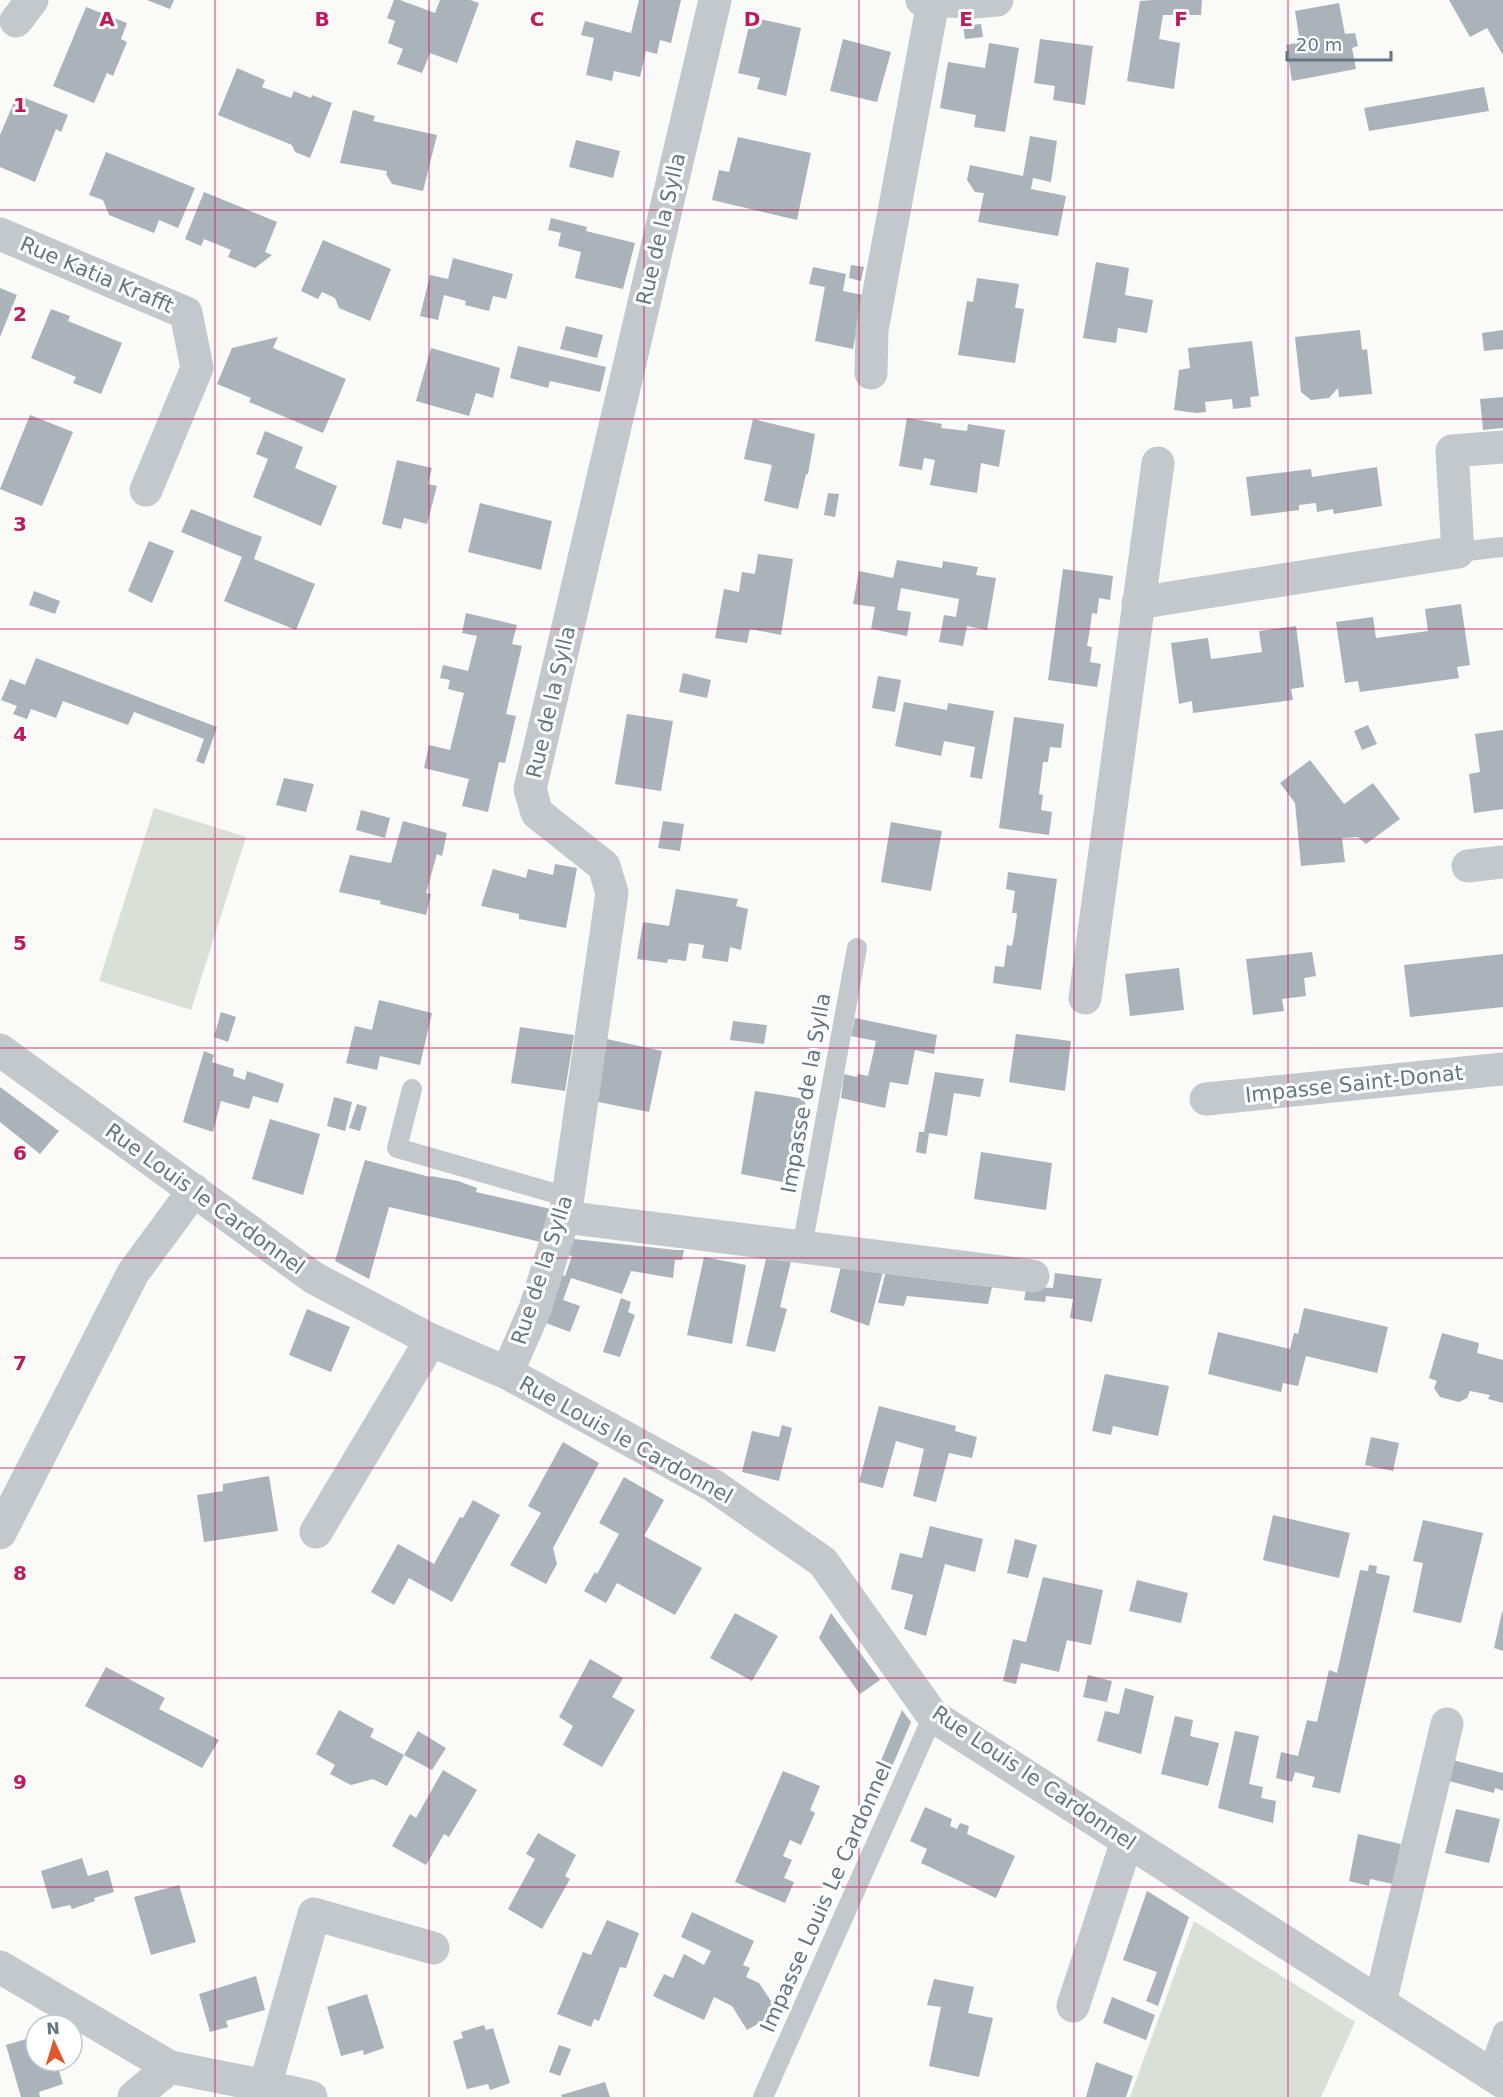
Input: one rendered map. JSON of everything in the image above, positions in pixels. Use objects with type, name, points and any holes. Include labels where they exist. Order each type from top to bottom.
[{"type":"street","name":"Rue de la Sylla","points":[[507,1373],[535,1309],[566,1207],[612,892],[604,866],[537,813],[530,789],[715,0]]},
{"type":"street","points":[[871,373],[872,330],[928,1],[997,0]]},
{"type":"street","name":"Rue Katia Krafft","points":[[0,234],[186,313],[197,368],[146,490]]},
{"type":"street","points":[[1138,603],[1458,552],[1452,451],[1503,447]]},
{"type":"street","points":[[1084,998],[1158,463]]},
{"type":"street","points":[[1468,866],[1503,862]]},
{"type":"street","name":"Rue Louis le Cardonnel","points":[[0,1050],[314,1278],[431,1340],[507,1373],[714,1486],[823,1562],[933,1716],[1495,2077]]},
{"type":"street","name":"Impasse Saint-Donat","points":[[1206,1099],[1503,1069]]},
{"type":"street","points":[[0,1533],[133,1273],[194,1190]]},
{"type":"street","points":[[566,1207],[802,1247],[1033,1276]]},
{"type":"street","points":[[316,1532],[431,1340]]},
{"type":"street","points":[[1380,2003],[1447,1724]]},
{"type":"street","points":[[1073,2007],[1127,1841]]},
{"type":"street","points":[[264,2091],[314,1914],[433,1948]]},
{"type":"street","points":[[0,1967],[170,2067],[264,2091],[311,2097]]},
{"type":"street","points":[[134,2097],[170,2067]]},
{"type":"lane","points":[[1458,552],[1503,547]]},
{"type":"lane","name":"Impasse de la Sylla","points":[[802,1247],[857,948]]},
{"type":"lane","points":[[412,1089],[398,1148],[566,1207]]},
{"type":"lane","name":"Impasse Louis Le Cardonnel","points":[[763,2097],[933,1716]]},
{"type":"lane","points":[[1495,2077],[1503,2031]]},
{"type":"shaded area","points":[[154,808],[246,837],[191,1010],[99,981]]},
{"type":"shaded area","points":[[1194,1921],[1355,2022],[1321,2097],[1130,2097]]},
{"type":"building","points":[[147,0],[174,0],[170,9]]},
{"type":"building","points":[[394,0],[400,0],[435,13],[440,0],[470,0],[479,3],[457,63],[430,53],[422,73],[397,64],[403,49],[388,43],[395,21],[387,18]]},
{"type":"building","points":[[639,0],[681,0],[671,43],[660,40],[657,54],[646,51],[640,77],[614,71],[612,81],[586,75],[594,38],[581,35],[585,21],[631,33]]},
{"type":"building","points":[[1202,0],[1201,15],[1163,15],[1159,39],[1180,43],[1174,89],[1127,81],[1140,1]]},
{"type":"building","points":[[1449,0],[1503,0],[1503,55],[1487,28],[1470,37]]},
{"type":"building","points":[[1339,3],[1345,34],[1355,33],[1358,46],[1352,48],[1356,69],[1292,81],[1286,45],[1300,42],[1295,11]]},
{"type":"building","points":[[86,7],[127,23],[121,39],[127,42],[113,76],[107,73],[94,103],[53,86]]},
{"type":"building","points":[[751,17],[801,28],[786,96],[757,89],[760,78],[738,73]]},
{"type":"building","points":[[981,24],[983,37],[965,39],[963,26]]},
{"type":"building","points":[[843,39],[891,52],[877,102],[830,91]]},
{"type":"building","points":[[1040,39],[1093,46],[1085,105],[1053,100],[1055,86],[1034,83]]},
{"type":"building","points":[[989,43],[1019,48],[1005,132],[974,127],[976,115],[940,108],[948,62],[985,68]]},
{"type":"building","points":[[237,68],[265,80],[262,87],[291,98],[294,91],[332,103],[310,158],[295,152],[292,145],[218,115]]},
{"type":"building","points":[[1484,87],[1489,111],[1369,131],[1364,108]]},
{"type":"building","points":[[17,95],[68,115],[61,132],[56,129],[35,182],[0,167],[0,135]]},
{"type":"building","points":[[353,110],[375,116],[373,121],[437,135],[423,191],[392,184],[386,174],[387,171],[340,163]]},
{"type":"building","points":[[1030,136],[1057,141],[1051,182],[1033,178],[1031,189],[1066,196],[1058,236],[978,222],[984,193],[975,192],[967,180],[970,165],[1023,176]]},
{"type":"building","points":[[738,137],[811,153],[797,220],[712,200],[719,170],[729,172]]},
{"type":"building","points":[[576,140],[620,151],[613,178],[569,167]]},
{"type":"building","points":[[106,152],[195,188],[178,228],[159,220],[154,233],[109,215],[103,200],[89,195]]},
{"type":"building","points":[[204,192],[277,222],[265,252],[272,255],[255,268],[228,257],[231,250],[204,239],[201,246],[185,239]]},
{"type":"building","points":[[551,218],[587,227],[586,231],[635,243],[623,289],[575,278],[581,252],[558,246],[561,233],[548,230]]},
{"type":"building","points":[[323,240],[391,269],[370,321],[339,308],[335,298],[322,292],[318,299],[301,291]]},
{"type":"building","points":[[453,258],[513,274],[506,299],[493,296],[489,311],[465,305],[466,301],[444,295],[438,320],[420,316],[430,275],[448,279]]},
{"type":"building","points":[[1096,262],[1129,268],[1125,295],[1153,300],[1147,333],[1118,328],[1116,343],[1083,338]]},
{"type":"building","points":[[851,265],[864,267],[861,281],[849,278]]},
{"type":"building","points":[[813,267],[846,274],[843,291],[863,295],[853,349],[815,341],[825,287],[809,284]]},
{"type":"building","points":[[977,278],[1019,284],[1015,308],[1024,309],[1015,363],[958,355],[967,301],[973,302]]},
{"type":"building","points":[[0,288],[17,295],[0,337]]},
{"type":"building","points":[[51,309],[70,316],[68,321],[122,343],[101,394],[73,383],[76,377],[31,358]]},
{"type":"building","points":[[566,326],[603,335],[597,358],[560,349]]},
{"type":"building","points":[[1360,330],[1362,350],[1367,349],[1372,394],[1339,397],[1338,388],[1329,398],[1311,400],[1301,392],[1295,337]]},
{"type":"building","points":[[1503,330],[1503,349],[1484,351],[1482,333]]},
{"type":"building","points":[[278,337],[273,348],[346,379],[323,433],[249,402],[251,398],[217,384],[232,348]]},
{"type":"building","points":[[1252,341],[1259,396],[1250,397],[1251,407],[1233,409],[1232,399],[1205,402],[1206,412],[1174,410],[1179,370],[1190,368],[1188,348]]},
{"type":"building","points":[[518,346],[606,367],[600,392],[550,381],[548,388],[510,378]]},
{"type":"building","points":[[431,348],[500,368],[493,398],[476,393],[469,416],[416,401]]},
{"type":"building","points":[[1503,397],[1503,428],[1483,430],[1480,399]]},
{"type":"building","points":[[30,415],[73,432],[42,506],[0,489]]},
{"type":"building","points":[[907,418],[942,424],[941,428],[967,431],[968,424],[1005,430],[999,467],[981,463],[977,493],[930,485],[935,460],[924,458],[922,470],[899,466]]},
{"type":"building","points":[[753,419],[815,434],[808,474],[806,474],[798,509],[764,501],[772,465],[744,459]]},
{"type":"building","points":[[265,431],[303,447],[295,468],[337,486],[321,526],[253,497],[268,459],[256,454]]},
{"type":"building","points":[[397,460],[432,468],[428,484],[437,486],[427,524],[404,518],[401,529],[382,524]]},
{"type":"building","points":[[1377,467],[1382,506],[1334,514],[1333,509],[1317,512],[1316,503],[1299,505],[1299,510],[1251,516],[1246,477],[1311,469],[1312,477]]},
{"type":"building","points":[[828,493],[839,494],[835,517],[824,515]]},
{"type":"building","points":[[480,503],[552,521],[541,570],[468,552]]},
{"type":"building","points":[[191,509],[262,537],[254,559],[315,584],[296,630],[224,601],[242,557],[181,532]]},
{"type":"building","points":[[149,541],[174,551],[152,603],[128,591]]},
{"type":"building","points":[[758,554],[793,559],[781,635],[750,629],[747,643],[715,638],[724,589],[739,592],[742,572],[755,574]]},
{"type":"building","points":[[897,560],[942,568],[943,561],[978,567],[976,575],[996,578],[987,630],[967,626],[963,646],[939,642],[944,615],[956,617],[959,599],[901,588],[897,610],[911,612],[907,636],[871,629],[875,607],[853,604],[859,571],[893,578]]},
{"type":"building","points":[[1063,569],[1113,576],[1110,600],[1099,598],[1097,614],[1092,613],[1087,646],[1092,647],[1090,662],[1101,664],[1097,687],[1048,680]]},
{"type":"building","points":[[34,591],[60,601],[55,614],[29,605]]},
{"type":"building","points":[[1461,604],[1470,665],[1457,667],[1459,678],[1360,692],[1358,681],[1345,683],[1336,622],[1373,617],[1376,638],[1428,631],[1425,609]]},
{"type":"building","points":[[466,613],[517,625],[512,644],[522,646],[506,714],[516,716],[505,763],[499,762],[488,812],[462,806],[469,779],[424,768],[429,745],[450,750],[464,693],[448,689],[450,680],[440,678],[443,665],[468,671],[477,636],[462,633]]},
{"type":"building","points":[[1296,626],[1304,687],[1291,689],[1293,700],[1193,713],[1192,701],[1179,704],[1171,643],[1208,638],[1211,659],[1220,658],[1262,652],[1259,631]]},
{"type":"building","points":[[36,658],[217,727],[204,764],[196,761],[204,739],[134,712],[128,725],[63,701],[56,718],[31,709],[27,719],[13,714],[17,706],[1,700],[10,679],[25,685]]},
{"type":"building","points":[[683,673],[711,680],[707,698],[679,692]]},
{"type":"building","points":[[878,676],[901,680],[895,712],[872,708]]},
{"type":"building","points":[[904,702],[947,710],[948,703],[994,711],[982,779],[970,777],[975,747],[944,741],[941,756],[895,746]]},
{"type":"building","points":[[627,714],[673,721],[661,791],[615,784]]},
{"type":"building","points":[[1014,717],[1064,724],[1061,748],[1050,747],[1048,762],[1043,762],[1039,794],[1043,795],[1041,810],[1052,812],[1049,835],[999,828]]},
{"type":"building","points":[[1368,725],[1377,744],[1362,750],[1354,731]]},
{"type":"building","points":[[1503,730],[1503,809],[1474,813],[1469,774],[1480,772],[1475,734]]},
{"type":"building","points":[[1310,760],[1344,804],[1373,783],[1400,819],[1366,844],[1358,837],[1342,838],[1345,862],[1301,866],[1295,803],[1280,783]]},
{"type":"building","points":[[284,778],[314,784],[306,812],[276,805]]},
{"type":"building","points":[[361,810],[390,818],[385,838],[356,830]]},
{"type":"building","points":[[403,821],[447,833],[442,856],[437,854],[426,893],[431,894],[426,915],[380,904],[381,901],[339,892],[350,855],[391,863]]},
{"type":"building","points":[[663,821],[684,824],[680,851],[658,848]]},
{"type":"building","points":[[891,822],[942,831],[931,891],[881,882]]},
{"type":"building","points":[[555,864],[577,868],[566,928],[519,919],[519,914],[481,906],[493,869],[526,878],[528,869],[553,875]]},
{"type":"building","points":[[1008,872],[1057,879],[1041,990],[993,983],[995,966],[1004,967],[1007,945],[1012,946],[1015,930],[1017,913],[1012,913],[1015,891],[1006,889]]},
{"type":"building","points":[[676,889],[738,899],[736,906],[748,909],[741,950],[730,947],[728,962],[702,958],[704,945],[689,943],[686,961],[668,959],[667,963],[637,959],[643,922],[669,926]]},
{"type":"building","points":[[1312,952],[1316,976],[1304,978],[1306,996],[1282,999],[1284,1011],[1253,1015],[1246,959]]},
{"type":"building","points":[[1503,954],[1503,1007],[1410,1017],[1404,965]]},
{"type":"building","points":[[1179,968],[1184,1010],[1130,1016],[1125,974]]},
{"type":"building","points":[[379,1000],[432,1013],[420,1065],[380,1056],[377,1070],[346,1063],[355,1026],[372,1030]]},
{"type":"building","points":[[221,1012],[236,1017],[228,1042],[214,1037]]},
{"type":"building","points":[[855,1018],[937,1035],[934,1054],[915,1050],[908,1085],[890,1082],[885,1108],[841,1098],[844,1074],[857,1077],[858,1074],[868,1076],[876,1041],[851,1036]]},
{"type":"building","points":[[733,1021],[767,1025],[764,1044],[730,1040]]},
{"type":"building","points":[[520,1027],[574,1035],[565,1091],[511,1083]]},
{"type":"building","points":[[1016,1034],[1071,1041],[1065,1091],[1009,1082]]},
{"type":"building","points":[[607,1039],[662,1051],[649,1112],[593,1101]]},
{"type":"building","points":[[204,1051],[214,1055],[212,1062],[234,1069],[233,1076],[245,1080],[247,1071],[284,1084],[278,1103],[253,1096],[249,1109],[221,1101],[213,1132],[183,1122]]},
{"type":"building","points":[[935,1072],[984,1079],[980,1097],[954,1093],[947,1136],[929,1133],[926,1154],[916,1152],[919,1132],[924,1132]]},
{"type":"building","points":[[0,1087],[59,1131],[40,1154],[0,1122]]},
{"type":"building","points":[[755,1091],[806,1099],[792,1184],[741,1174]]},
{"type":"building","points":[[334,1097],[352,1102],[345,1131],[327,1126]]},
{"type":"building","points":[[357,1104],[367,1107],[360,1131],[349,1128]]},
{"type":"building","points":[[270,1119],[320,1134],[303,1195],[252,1179]]},
{"type":"building","points":[[981,1152],[1052,1163],[1046,1210],[974,1199]]},
{"type":"building","points":[[365,1160],[430,1177],[458,1181],[477,1188],[476,1192],[551,1209],[541,1242],[389,1207],[369,1279],[335,1261]]},
{"type":"building","points":[[574,1239],[684,1250],[682,1260],[675,1260],[673,1278],[631,1271],[622,1294],[571,1278],[563,1300],[580,1306],[570,1332],[546,1323],[562,1275],[565,1276],[572,1256],[568,1255]]},
{"type":"building","points":[[704,1257],[746,1265],[732,1344],[687,1335]]},
{"type":"building","points":[[766,1259],[791,1261],[780,1307],[787,1309],[775,1352],[746,1346]]},
{"type":"building","points":[[841,1266],[883,1271],[869,1326],[830,1312]]},
{"type":"building","points":[[886,1271],[993,1283],[988,1304],[907,1296],[904,1306],[878,1303]]},
{"type":"building","points":[[1055,1273],[1102,1279],[1092,1322],[1070,1318],[1073,1299],[1046,1296],[1045,1302],[1024,1300],[1027,1286],[1053,1288]]},
{"type":"building","points":[[621,1298],[631,1302],[628,1312],[635,1315],[620,1357],[603,1352]]},
{"type":"building","points":[[1304,1308],[1388,1327],[1377,1373],[1306,1356],[1298,1386],[1283,1383],[1281,1392],[1208,1374],[1218,1332],[1290,1349],[1294,1333],[1298,1334]]},
{"type":"building","points":[[307,1309],[350,1327],[331,1372],[289,1355]]},
{"type":"building","points":[[1442,1333],[1479,1343],[1477,1353],[1503,1360],[1503,1403],[1488,1399],[1490,1395],[1470,1391],[1467,1398],[1459,1402],[1440,1397],[1434,1388],[1437,1381],[1429,1378]]},
{"type":"building","points":[[1105,1374],[1169,1386],[1158,1436],[1113,1426],[1111,1435],[1092,1431]]},
{"type":"building","points":[[879,1406],[956,1426],[955,1431],[977,1437],[972,1458],[949,1453],[936,1502],[913,1496],[924,1449],[896,1441],[883,1488],[859,1482]]},
{"type":"building","points":[[782,1425],[792,1428],[779,1481],[742,1472],[752,1431],[779,1437]]},
{"type":"building","points":[[1371,1437],[1399,1443],[1393,1471],[1365,1465]]},
{"type":"building","points":[[563,1442],[599,1463],[553,1548],[557,1564],[546,1584],[510,1565],[541,1513],[528,1506]]},
{"type":"building","points":[[269,1476],[278,1531],[204,1542],[197,1495],[223,1491],[223,1484]]},
{"type":"building","points":[[624,1477],[664,1500],[644,1536],[702,1568],[675,1615],[617,1583],[606,1603],[584,1591],[595,1572],[597,1574],[619,1534],[599,1523]]},
{"type":"building","points":[[473,1500],[500,1515],[452,1602],[409,1578],[394,1605],[371,1592],[398,1544],[434,1564],[460,1517],[463,1518]]},
{"type":"building","points":[[1273,1515],[1350,1533],[1339,1578],[1263,1560]]},
{"type":"building","points":[[1423,1520],[1483,1533],[1461,1623],[1413,1612],[1423,1563],[1413,1561]]},
{"type":"building","points":[[930,1526],[983,1539],[975,1572],[945,1564],[926,1636],[904,1629],[913,1595],[891,1589],[900,1553],[922,1558]]},
{"type":"building","points":[[1015,1539],[1037,1545],[1028,1578],[1007,1573]]},
{"type":"building","points":[[1369,1565],[1377,1566],[1376,1573],[1390,1576],[1340,1793],[1312,1787],[1315,1777],[1295,1772],[1292,1782],[1276,1778],[1281,1752],[1298,1756],[1307,1720],[1317,1722],[1329,1670],[1337,1673],[1360,1570],[1368,1571]]},
{"type":"building","points":[[1043,1577],[1103,1590],[1091,1645],[1067,1640],[1059,1672],[1021,1663],[1016,1684],[1003,1681],[1013,1639],[1026,1642]]},
{"type":"building","points":[[1137,1580],[1188,1593],[1181,1623],[1129,1611]]},
{"type":"building","points":[[1503,1612],[1503,1651],[1494,1648]]},
{"type":"building","points":[[735,1613],[778,1636],[752,1681],[710,1658]]},
{"type":"building","points":[[831,1613],[880,1680],[860,1694],[819,1638]]},
{"type":"building","points":[[590,1659],[623,1678],[612,1697],[635,1710],[602,1767],[563,1745],[573,1726],[559,1717]]},
{"type":"building","points":[[106,1667],[165,1698],[159,1709],[219,1740],[202,1768],[85,1706]]},
{"type":"building","points":[[1088,1675],[1112,1681],[1107,1702],[1083,1697]]},
{"type":"building","points":[[1125,1688],[1154,1696],[1141,1754],[1097,1741],[1105,1711],[1119,1714]]},
{"type":"building","points":[[339,1710],[374,1729],[370,1737],[404,1755],[387,1786],[373,1779],[351,1785],[330,1774],[335,1765],[316,1754]]},
{"type":"building","points":[[902,1710],[911,1722],[888,1776],[877,1770]]},
{"type":"building","points":[[1175,1716],[1193,1720],[1190,1736],[1219,1743],[1208,1786],[1161,1774]]},
{"type":"building","points":[[418,1731],[446,1748],[432,1770],[404,1755]]},
{"type":"building","points":[[1235,1731],[1259,1736],[1249,1784],[1263,1787],[1261,1798],[1276,1801],[1273,1823],[1218,1808]]},
{"type":"building","points":[[1453,1760],[1503,1773],[1503,1791],[1495,1788],[1494,1793],[1449,1781]]},
{"type":"building","points":[[443,1770],[477,1790],[449,1837],[444,1834],[426,1865],[392,1846],[410,1814],[416,1818]]},
{"type":"building","points":[[783,1771],[820,1786],[810,1810],[815,1813],[801,1845],[790,1840],[783,1856],[792,1860],[784,1878],[794,1882],[785,1903],[735,1882]]},
{"type":"building","points":[[925,1807],[952,1819],[950,1826],[957,1829],[960,1823],[969,1826],[967,1834],[1015,1856],[996,1898],[921,1863],[927,1849],[910,1841]]},
{"type":"building","points":[[1456,1809],[1500,1819],[1489,1863],[1445,1853]]},
{"type":"building","points":[[538,1833],[576,1855],[565,1876],[570,1879],[542,1929],[508,1909],[535,1859],[526,1854]]},
{"type":"building","points":[[1358,1834],[1401,1844],[1393,1884],[1370,1879],[1369,1886],[1349,1881]]},
{"type":"building","points":[[82,1858],[88,1876],[108,1870],[114,1892],[94,1898],[95,1901],[72,1909],[70,1905],[52,1909],[41,1871]]},
{"type":"building","points":[[179,1885],[196,1942],[151,1955],[134,1897]]},
{"type":"building","points":[[1147,1891],[1189,1917],[1158,2006],[1146,2001],[1157,1972],[1123,1960]]},
{"type":"building","points":[[692,1912],[754,1941],[743,1965],[750,1968],[746,1977],[759,1983],[775,2007],[770,2017],[747,2030],[732,2006],[714,1997],[704,2020],[653,1996],[664,1974],[673,1978],[684,1954],[704,1965],[711,1951],[681,1937]]},
{"type":"building","points":[[607,1920],[639,1933],[626,1968],[620,1967],[599,2021],[594,2019],[591,2027],[557,2014],[583,1952],[591,1955]]},
{"type":"building","points":[[256,1976],[265,2010],[226,2021],[228,2027],[210,2032],[199,1994]]},
{"type":"building","points":[[934,1979],[974,1987],[968,2013],[993,2018],[979,2077],[929,2066],[941,2007],[927,2005]]},
{"type":"building","points":[[367,1994],[384,2048],[364,2055],[363,2050],[341,2056],[327,2007]]},
{"type":"building","points":[[1112,1997],[1155,2015],[1146,2040],[1103,2023]]},
{"type":"building","points":[[484,2025],[486,2030],[493,2028],[510,2083],[490,2090],[488,2084],[467,2089],[453,2041],[463,2038],[461,2032]]},
{"type":"building","points":[[24,2040],[24,2073],[60,2073],[63,2084],[39,2092],[40,2097],[21,2097],[6,2045]]},
{"type":"building","points":[[559,2045],[571,2049],[560,2076],[549,2072]]},
{"type":"building","points":[[1096,2062],[1133,2076],[1126,2097],[1086,2097]]},
{"type":"building","points":[[605,2082],[610,2097],[562,2097],[561,2095]]}]
